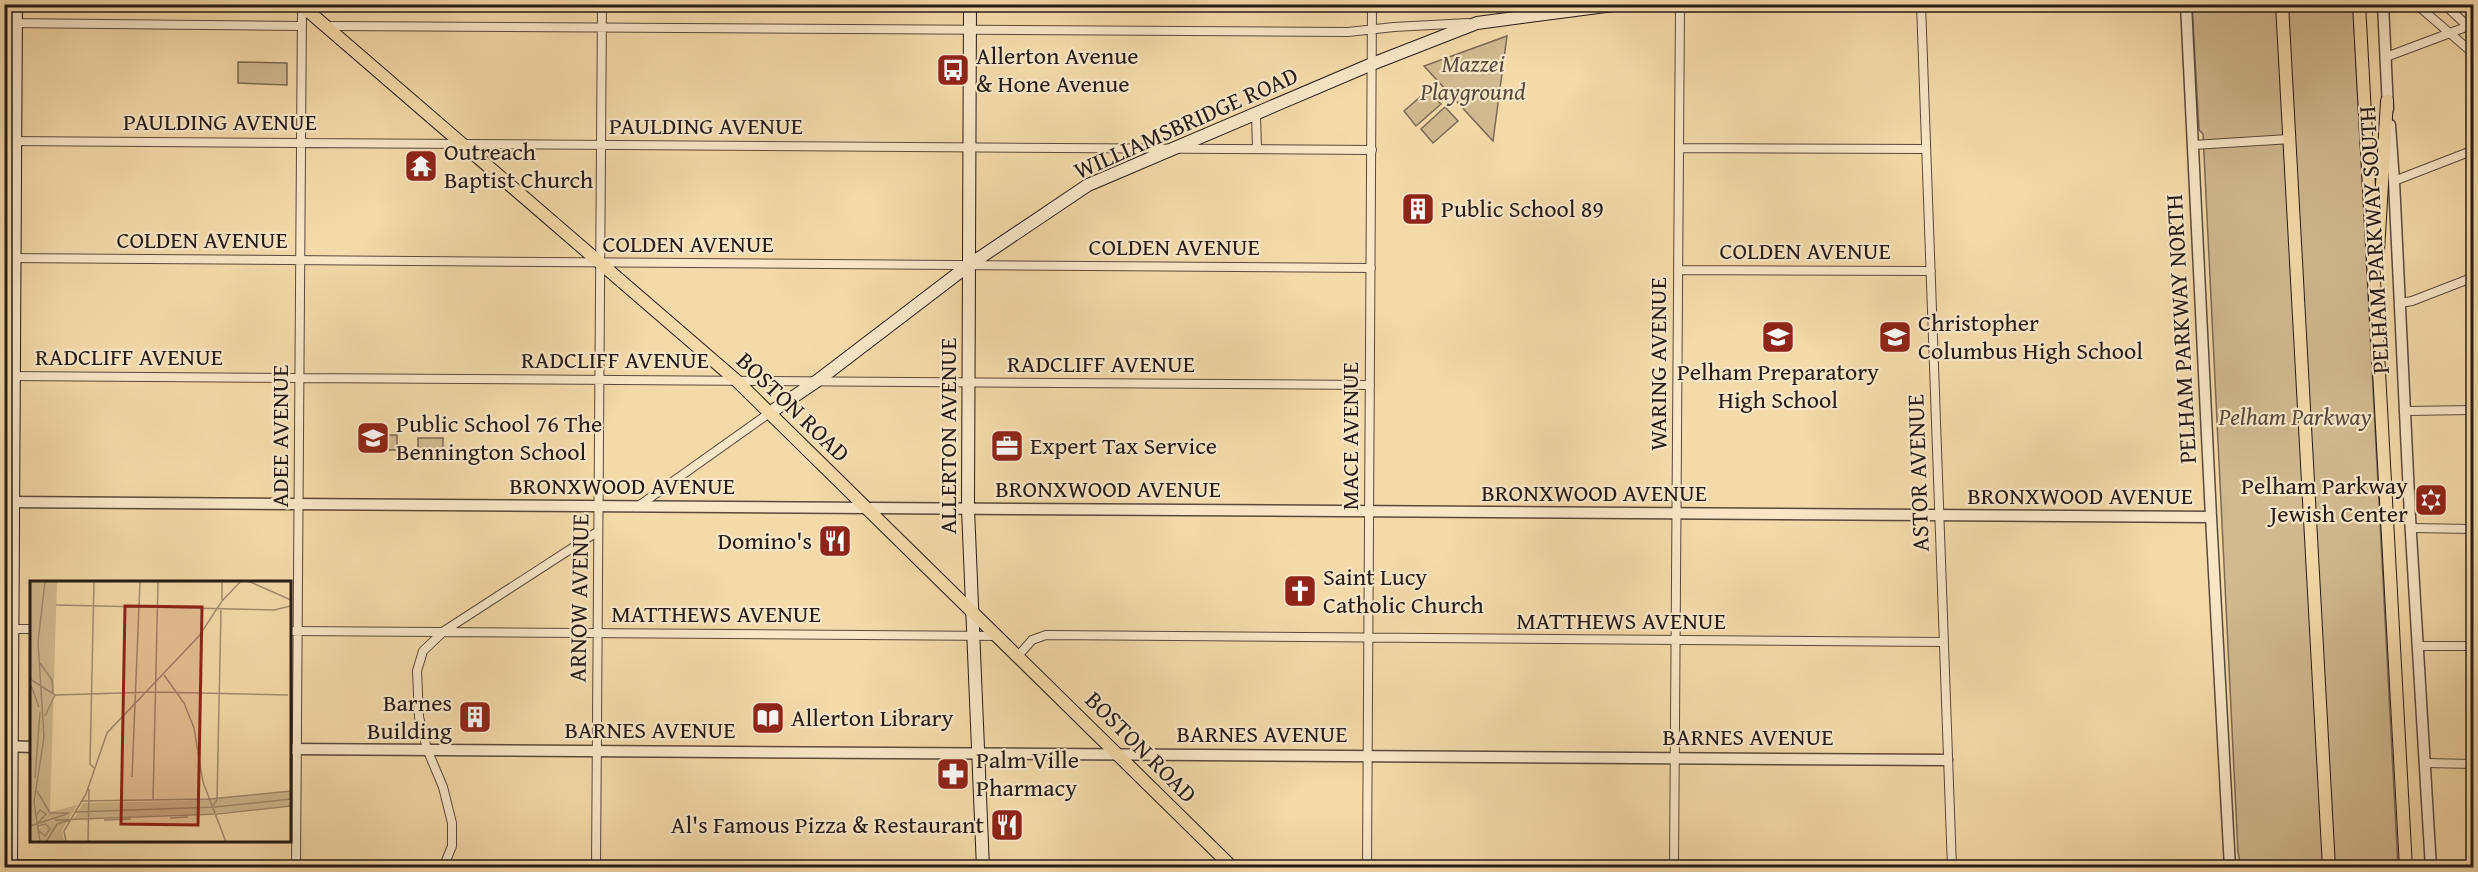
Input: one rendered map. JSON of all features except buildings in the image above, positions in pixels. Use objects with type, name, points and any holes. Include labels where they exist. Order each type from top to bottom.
[{"type":"main road","points":[[9,865],[8,746],[12,629],[9,502],[10,23],[16,4]]},
{"type":"main road","name":"ALLERTON AVENUE","points":[[970,4],[968,509],[983,867]]},
{"type":"main road","name":"WILLIAMSBRIDGE ROAD","points":[[771,412],[817,381],[969,265],[1088,185],[1372,64],[1477,23],[1621,4]]},
{"type":"main road","points":[[2282,4],[2329,867]]},
{"type":"main road","points":[[2359,4],[2406,867]]},
{"type":"main road","name":"BOSTON ROAD","points":[[301,5],[771,412],[1233,867]]},
{"type":"main road","points":[[2374,288],[2381,226],[2387,101]]},
{"type":"street","name":"ARNOW AVENUE","points":[[596,867],[602,4]]},
{"type":"street","name":"MACE AVENUE","points":[[1367,867],[1372,4]]},
{"type":"street","name":"WARING AVENUE","points":[[1674,867],[1680,4]]},
{"type":"street","name":"ASTOR AVENUE","points":[[1921,4],[1952,867]]},
{"type":"street","name":"PELHAM PARKWAY NORTH","points":[[2186,4],[2230,867]]},
{"type":"street","name":"PELHAM PARKWAY SOUTH","points":[[2383,4],[2387,101],[2394,181],[2410,528],[2431,867]]},
{"type":"street","points":[[2416,4],[2474,54]]},
{"type":"street","points":[[2444,4],[2472,27]]},
{"type":"street","name":"ADEE AVENUE","points":[[296,867],[293,749],[294,631],[299,504],[301,5]]},
{"type":"street","points":[[10,23],[302,26]]},
{"type":"street","points":[[327,26],[1348,32],[1477,23]]},
{"type":"street","points":[[2386,57],[2472,27]]},
{"type":"street","points":[[1256,114],[1257,149]]},
{"type":"street","points":[[2193,145],[2290,139]]},
{"type":"street","name":"PAULDING AVENUE","points":[[10,141],[1372,150]]},
{"type":"street","points":[[1679,148],[1926,149]]},
{"type":"street","points":[[2394,181],[2474,150]]},
{"type":"street","name":"COLDEN AVENUE","points":[[10,258],[1371,268]]},
{"type":"street","name":"COLDEN AVENUE","points":[[1678,270],[1930,271]]},
{"type":"street","points":[[2400,303],[2412,301],[2474,277]]},
{"type":"street","name":"RADCLIFF AVENUE","points":[[9,376],[1370,385]]},
{"type":"street","points":[[2460,410],[2474,405]]},
{"type":"street","points":[[2405,411],[2474,410]]},
{"type":"street","name":"WILLIAMSBRIDGE ROAD","points":[[637,507],[771,412]]},
{"type":"street","name":"BRONXWOOD AVENUE","points":[[9,502],[2211,517]]},
{"type":"street","points":[[2410,528],[2474,529]]},
{"type":"street","points":[[443,867],[452,846],[452,823],[443,787],[427,750],[419,717],[417,671],[423,651],[444,631],[597,532]]},
{"type":"street","points":[[12,629],[30,629]]},
{"type":"street","name":"MATTHEWS AVENUE","points":[[294,631],[998,636]]},
{"type":"street","name":"MATTHEWS AVENUE","points":[[1018,655],[1032,640],[1046,635],[1943,642]]},
{"type":"street","points":[[2417,646],[2474,646]]},
{"type":"street","points":[[8,746],[30,747]]},
{"type":"street","name":"BARNES AVENUE","points":[[293,749],[1947,760]]},
{"type":"street","points":[[2425,763],[2474,764]]},
{"type":"street","points":[[9,865],[460,867]]},
{"type":"green space","name":"Pelham Parkway","points":[[2192,5],[2353,5],[2398,867],[2241,867],[2238,852],[2203,134],[2199,130]]},
{"type":"green space","name":"Mazzei Playground","points":[[1507,36],[1493,141],[1424,66]]},
{"type":"green space","points":[[238,62],[287,63],[287,85],[238,83]]},
{"type":"green space","points":[[1428,90],[1441,104],[1416,126],[1404,111]]},
{"type":"green space","points":[[1445,107],[1458,121],[1433,143],[1421,129]]},
{"type":"green space","points":[[370,435],[397,435],[397,450],[370,450]]},
{"type":"green space","points":[[418,438],[443,438],[443,457],[418,456]]},
{"type":"place","name":"Allerton Avenue & Hone Avenue","points":[[953,70]]},
{"type":"place","name":"Outreach Baptist Church","points":[[421,166]]},
{"type":"place","name":"Public School 89","points":[[1418,209]]},
{"type":"place","name":"Pelham Preparatory High School","points":[[1778,337]]},
{"type":"place","name":"Christopher Columbus High School","points":[[1895,337]]},
{"type":"place","name":"Public School 76 The Bennington School","points":[[373,438]]},
{"type":"place","name":"Expert Tax Service","points":[[1007,446]]},
{"type":"place","name":"Pelham Parkway Jewish Center","points":[[2431,500]]},
{"type":"place","name":"Domino's","points":[[835,541]]},
{"type":"place","name":"Saint Lucy Catholic Church","points":[[1300,591]]},
{"type":"place","name":"Barnes Building","points":[[475,717]]},
{"type":"place","name":"Allerton Library","points":[[768,718]]},
{"type":"place","name":"Palm Ville Pharmacy","points":[[953,774]]},
{"type":"place","name":"Al's Famous Pizza & Restaurant","points":[[1007,825]]}]
